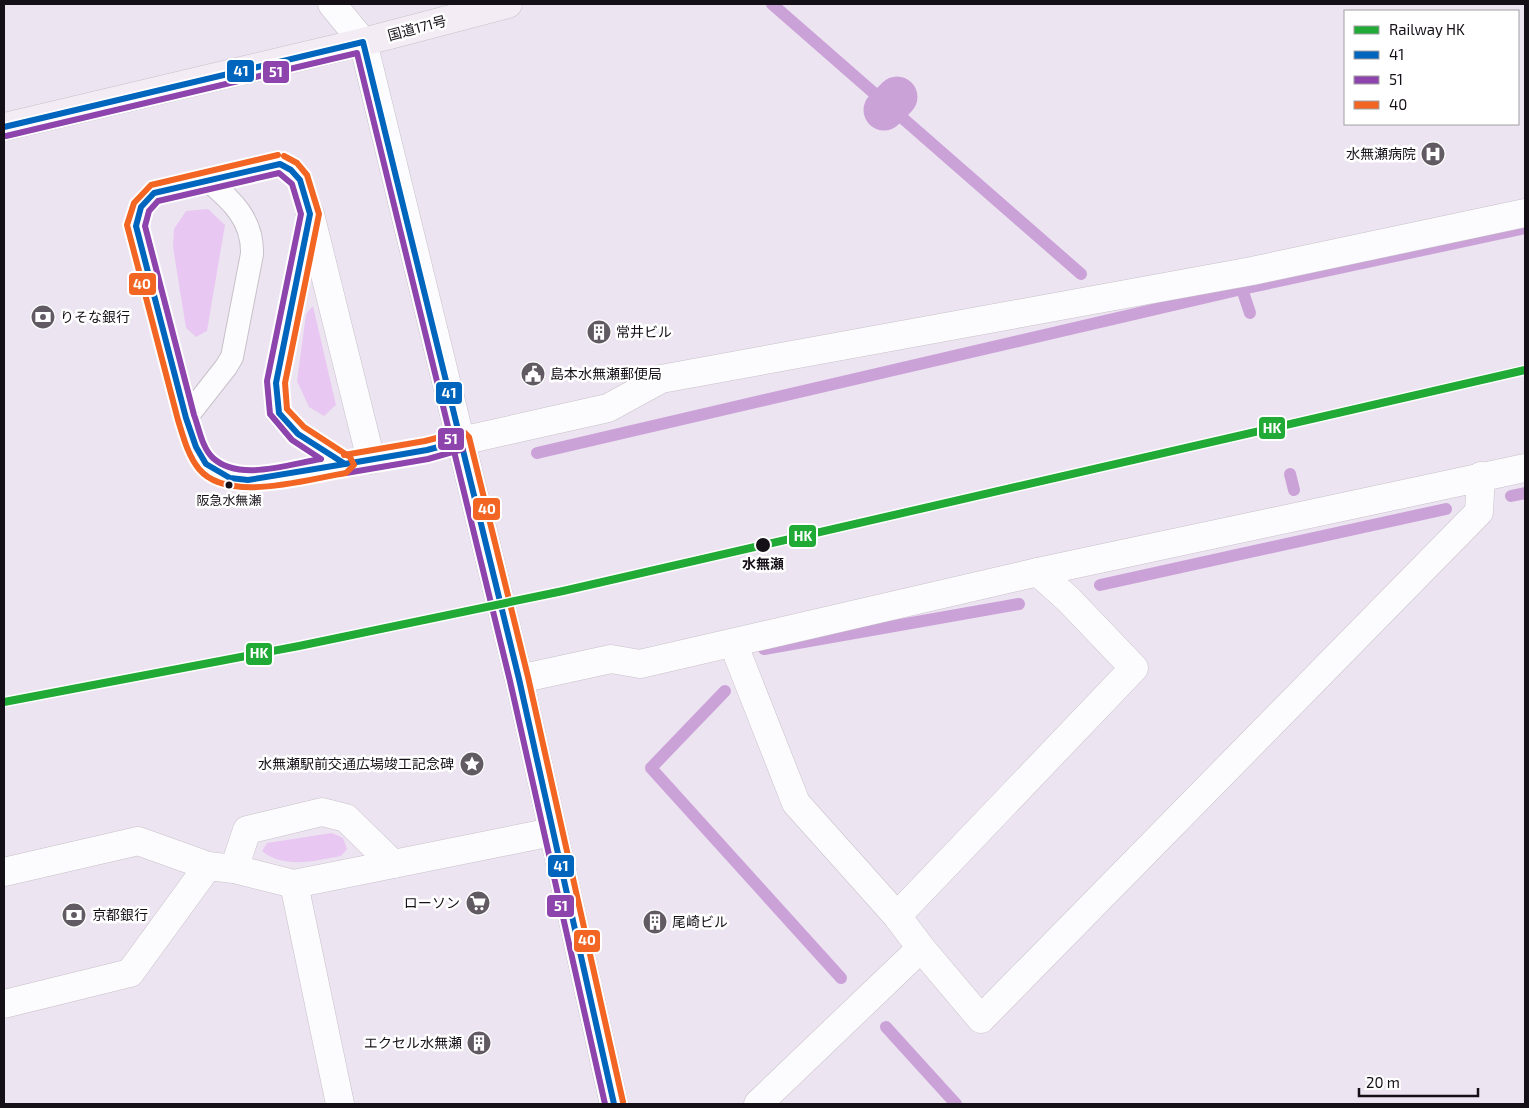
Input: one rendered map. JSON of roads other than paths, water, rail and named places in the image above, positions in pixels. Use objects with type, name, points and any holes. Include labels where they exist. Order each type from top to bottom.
[{"type":"highway","name":"国道171号","points":[[4,127],[363,42],[508,4]]},
{"type":"street","points":[[332,4],[363,42],[519,679],[614,1104]]},
{"type":"street","points":[[461,441],[608,408],[661,379],[1252,271],[1525,213]]},
{"type":"street","points":[[310,214],[358,462]]},
{"type":"street","points":[[519,679],[611,660],[640,664],[1038,572],[1480,476],[1525,468]]},
{"type":"street","points":[[733,643],[796,803],[897,916],[921,948],[981,1019],[1479,512],[1480,476]]},
{"type":"street","points":[[897,916],[1134,668],[1038,572]]},
{"type":"street","points":[[234,869],[247,830],[322,812],[346,818],[393,864]]},
{"type":"street","points":[[4,872],[138,841],[208,866],[234,869],[294,884],[552,832]]},
{"type":"street","points":[[4,1004],[130,973],[208,866]]},
{"type":"street","points":[[294,884],[340,1104]]},
{"type":"street","points":[[758,1104],[921,948]]},
{"type":"lane","points":[[358,462],[298,434],[287,424],[279,412],[276,383],[310,214],[300,180],[291,170],[280,164],[154,193],[144,201],[136,226],[186,418],[196,447],[206,464],[230,478],[248,480],[358,462],[427,450],[461,441]]},
{"type":"lane","points":[[186,418],[226,368],[232,357],[252,254],[253,242],[248,224],[239,209],[207,180]]},
{"type":"waterway","points":[[772,4],[1081,274]]},
{"type":"waterway","points":[[884,110],[897,97]]},
{"type":"waterway","points":[[537,453],[1242,289],[1525,228]]},
{"type":"waterway","points":[[1242,289],[1250,313]]},
{"type":"waterway","points":[[1290,474],[1294,490]]},
{"type":"waterway","points":[[1511,496],[1525,493]]},
{"type":"waterway","points":[[1100,585],[1446,509]]},
{"type":"waterway","points":[[764,649],[1019,604]]},
{"type":"waterway","points":[[725,691],[651,768],[841,978]]},
{"type":"waterway","points":[[886,1027],[956,1104]]},
{"type":"rail line","name":"HK","points":[[4,702],[299,646],[563,591],[1525,370]]},
{"type":"place","name":"水無瀬病院","points":[[1433,154]]},
{"type":"place","name":"りそな銀行","points":[[43,317]]},
{"type":"place","name":"常井ビル","points":[[599,332]]},
{"type":"place","name":"島本水無瀬郵便局","points":[[533,374]]},
{"type":"place","name":"阪急水無瀬","points":[[229,485]]},
{"type":"place","name":"水無瀬","points":[[763,545]]},
{"type":"place","name":"水無瀬駅前交通広場竣工記念碑","points":[[472,764]]},
{"type":"place","name":"ローソン","points":[[478,903]]},
{"type":"place","name":"京都銀行","points":[[74,915]]},
{"type":"place","name":"尾崎ビル","points":[[655,922]]},
{"type":"place","name":"エクセル水無瀬","points":[[479,1043]]}]
